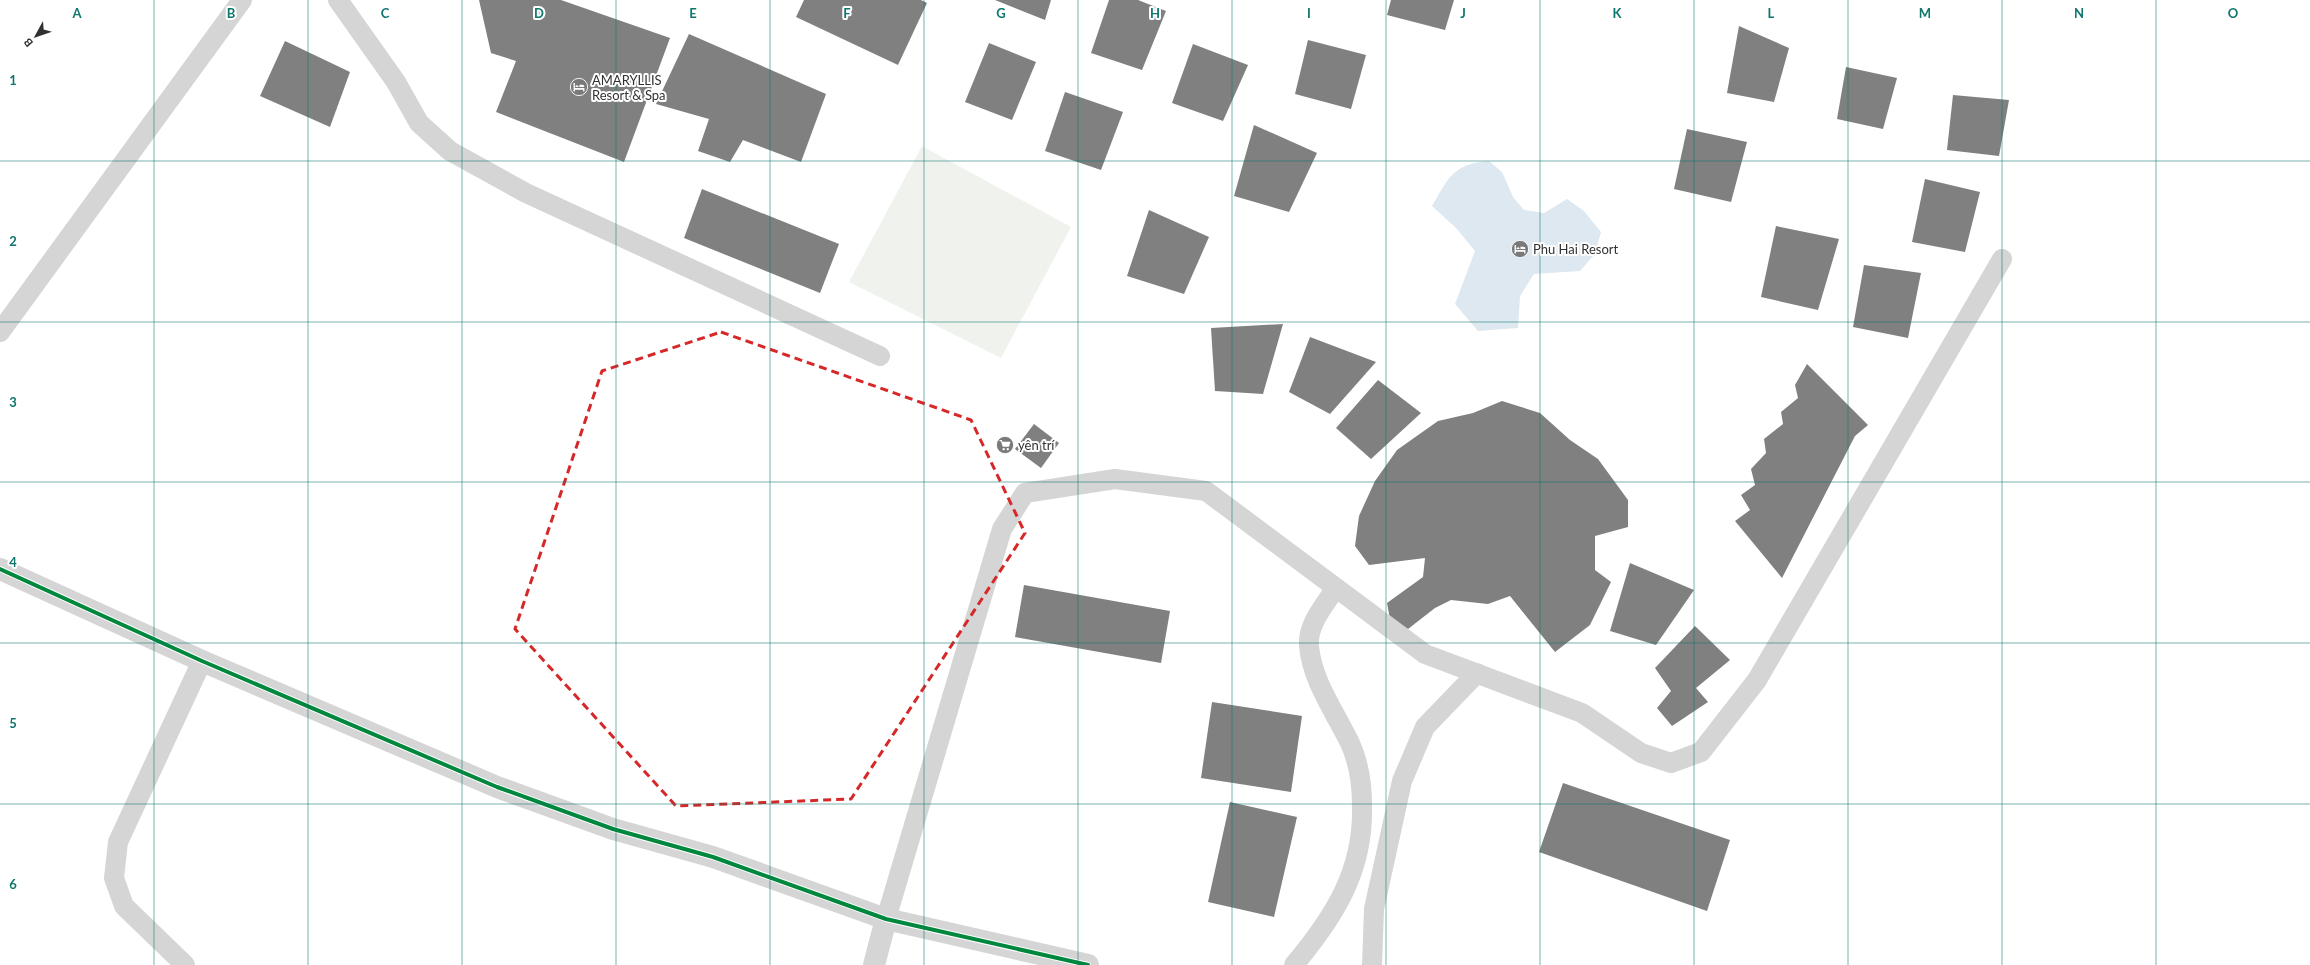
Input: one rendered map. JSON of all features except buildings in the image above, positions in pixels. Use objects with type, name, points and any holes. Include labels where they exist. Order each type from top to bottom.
[{"type":"street","points":[[0,568],[202,661],[497,786],[613,830],[713,858],[886,919],[1088,965]]},
{"type":"street","points":[[874,965],[886,919]]},
{"type":"lane","points":[[0,332],[242,0]]},
{"type":"lane","points":[[338,0],[396,82],[419,123],[450,151],[526,193],[880,356]]},
{"type":"lane","points":[[886,919],[1002,529],[1025,493],[1115,479],[1206,491],[1286,550],[1335,589],[1425,654],[1582,713],[1641,753],[1671,763],[1701,752],[1756,680],[2002,259]]},
{"type":"lane","points":[[1294,965],[1319,935],[1344,895],[1357,861],[1363,825],[1362,779],[1351,745],[1317,679],[1309,645],[1312,624],[1335,589]]},
{"type":"lane","points":[[185,965],[124,906],[114,878],[118,842],[202,661]]},
{"type":"lane","points":[[1372,965],[1374,909],[1402,781],[1425,727],[1477,674]]},
{"type":"highlighted area","points":[[721,332],[971,420],[1025,533],[851,799],[676,806],[515,629],[602,371]]},
{"type":"shaded area","points":[[922,146],[1071,227],[1001,358],[849,282]]},
{"type":"shaded area","points":[[1489,161],[1502,172],[1513,197],[1524,210],[1544,213],[1567,199],[1584,211],[1601,232],[1595,254],[1580,271],[1534,274],[1520,296],[1518,328],[1478,331],[1455,304],[1475,251],[1456,228],[1432,206],[1443,187],[1453,174],[1467,165]]},
{"type":"cycle path","points":[[0,569],[202,661],[497,787],[613,829],[713,857],[886,919],[1088,965]]},
{"type":"place","name":"AMARYLLIS Resort & Spa","points":[[579,87]]},
{"type":"place","name":"Phu Hai Resort","points":[[1520,249]]},
{"type":"place","name":"yên trí","points":[[1005,445]]}]
